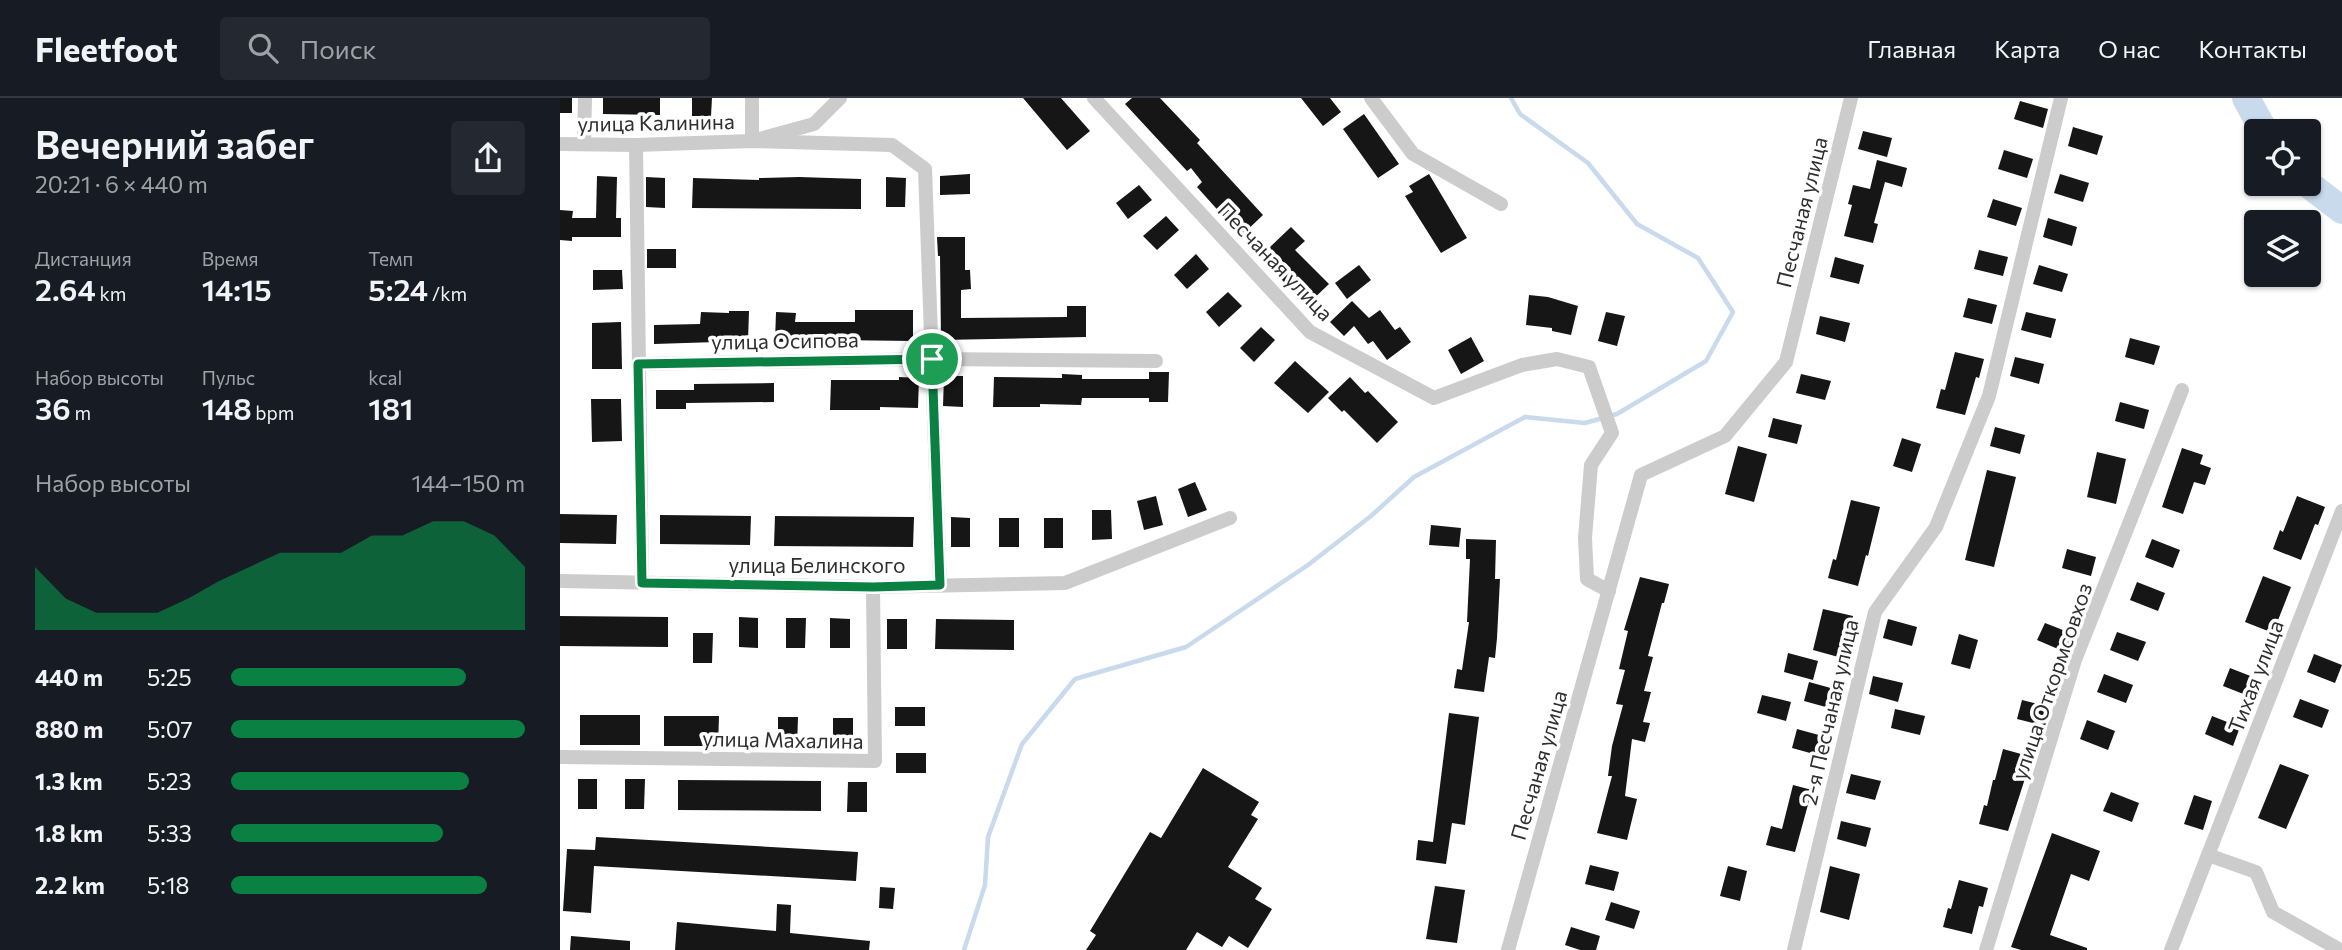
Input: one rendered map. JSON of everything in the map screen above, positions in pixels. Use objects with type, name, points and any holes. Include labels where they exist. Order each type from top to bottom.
[{"type":"street","points":[[584,145],[585,98]]},
{"type":"street","points":[[752,98],[752,141]]},
{"type":"street","name":"улица Калинина","points":[[752,141],[814,124],[840,98]]},
{"type":"street","name":"Песчаная улица","points":[[1094,98],[1310,332],[1434,398],[1522,365],[1558,359],[1589,367],[1612,433],[1591,465],[1584,538],[1587,579],[1609,591]]},
{"type":"street","points":[[1371,98],[1413,154],[1501,204]]},
{"type":"street","name":"Песчаная улица","points":[[1508,950],[1641,475],[1725,436],[1786,362],[1851,98]]},
{"type":"street","name":"2-я Песчаная улица","points":[[1794,950],[1875,611],[1936,527],[1989,396],[2061,98]]},
{"type":"street","name":"улица Калинина","points":[[560,144],[636,145],[752,141],[892,145],[925,169],[932,359]]},
{"type":"street","points":[[636,145],[642,583]]},
{"type":"street","points":[[932,359],[940,585]]},
{"type":"street","name":"улица Осипова","points":[[638,364],[932,359],[1156,361]]},
{"type":"street","name":"улица Откормсовхоз","points":[[1986,950],[2075,660],[2182,390]]},
{"type":"street","name":"Тихая улица","points":[[2171,950],[2342,511]]},
{"type":"street","name":"улица Белинского","points":[[560,582],[873,587],[1065,583],[1230,518]]},
{"type":"street","name":"улица Махалина","points":[[560,757],[875,761],[873,587]]},
{"type":"street","points":[[2208,855],[2256,872],[2273,912],[2340,950]]},
{"type":"building","points":[[560,98],[572,98],[572,113],[560,113]]},
{"type":"building","points":[[603,98],[660,98],[660,115],[603,114]]},
{"type":"building","points":[[692,98],[712,98],[711,116],[692,116]]},
{"type":"building","points":[[1023,98],[1061,98],[1090,131],[1067,150]]},
{"type":"building","points":[[1132,98],[1160,98],[1200,140],[1197,143],[1263,215],[1241,236],[1197,187],[1202,182],[1191,168],[1187,171],[1125,104]]},
{"type":"building","points":[[1301,98],[1330,98],[1341,112],[1323,126]]},
{"type":"building","points":[[2020,101],[2048,109],[2043,128],[2014,119]]},
{"type":"building","points":[[1364,114],[1399,164],[1378,178],[1343,129]]},
{"type":"building","points":[[2073,127],[2103,136],[2097,155],[2068,146]]},
{"type":"building","points":[[1863,131],[1892,138],[1887,157],[1858,149]]},
{"type":"building","points":[[2004,150],[2033,159],[2027,178],[1998,169]]},
{"type":"building","points":[[1877,160],[1907,168],[1902,187],[1885,182],[1874,223],[1878,224],[1873,243],[1844,236],[1852,205],[1848,204],[1853,185],[1870,189]]},
{"type":"building","points":[[970,174],[970,194],[940,195],[940,176]]},
{"type":"building","points":[[1429,174],[1467,238],[1441,253],[1405,196],[1413,192],[1409,186]]},
{"type":"building","points":[[2060,174],[2089,183],[2083,202],[2054,193]]},
{"type":"building","points":[[597,176],[617,177],[616,218],[621,218],[621,237],[572,237],[572,241],[560,240],[560,210],[573,211],[572,218],[596,218]]},
{"type":"building","points":[[646,177],[665,178],[665,208],[646,207]]},
{"type":"building","points":[[799,177],[861,179],[861,209],[692,208],[693,178],[759,180]]},
{"type":"building","points":[[886,177],[906,178],[905,207],[886,207]]},
{"type":"building","points":[[1139,185],[1152,200],[1128,219],[1116,203]]},
{"type":"building","points":[[1993,199],[2022,208],[2016,226],[1987,217]]},
{"type":"building","points":[[1166,216],[1179,230],[1157,250],[1143,236]]},
{"type":"building","points":[[2048,218],[2077,227],[2072,246],[2043,237]]},
{"type":"building","points":[[1291,227],[1305,241],[1295,250],[1329,284],[1307,305],[1274,272],[1284,263],[1269,248]]},
{"type":"building","points":[[937,237],[965,237],[965,270],[970,270],[971,289],[961,290],[961,318],[1067,317],[1067,306],[1086,306],[1086,337],[941,340],[940,256]]},
{"type":"building","points":[[647,249],[676,249],[676,268],[647,268]]},
{"type":"building","points":[[1979,250],[2008,257],[2003,276],[1974,269]]},
{"type":"building","points":[[1196,254],[1209,269],[1187,289],[1174,275]]},
{"type":"building","points":[[1835,257],[1864,265],[1859,284],[1830,277]]},
{"type":"building","points":[[1359,265],[1371,280],[1347,299],[1335,283]]},
{"type":"building","points":[[2039,265],[2068,274],[2062,292],[2033,284]]},
{"type":"building","points":[[593,270],[622,270],[623,289],[593,290]]},
{"type":"building","points":[[1228,292],[1242,306],[1219,327],[1206,312]]},
{"type":"building","points":[[1529,295],[1548,297],[1578,306],[1571,335],[1552,331],[1552,328],[1526,325]]},
{"type":"building","points":[[1968,298],[1997,305],[1992,324],[1963,317]]},
{"type":"building","points":[[1352,301],[1369,318],[1380,310],[1395,330],[1400,327],[1411,342],[1387,360],[1373,341],[1368,344],[1354,326],[1344,336],[1330,322]]},
{"type":"building","points":[[855,310],[913,310],[913,341],[775,342],[776,312],[796,313],[795,322],[855,322]]},
{"type":"building","points":[[749,311],[748,341],[654,344],[654,325],[700,324],[701,312]]},
{"type":"building","points":[[1606,312],[1625,316],[1617,346],[1598,341]]},
{"type":"building","points":[[2026,312],[2056,319],[2051,338],[2021,330]]},
{"type":"building","points":[[1820,316],[1850,323],[1845,342],[1816,334]]},
{"type":"building","points":[[621,322],[622,369],[592,369],[592,323]]},
{"type":"building","points":[[1261,327],[1275,340],[1254,362],[1240,348]]},
{"type":"building","points":[[1471,337],[1484,361],[1461,374],[1448,350]]},
{"type":"building","points":[[2130,338],[2160,346],[2154,365],[2125,357]]},
{"type":"building","points":[[1955,352],[1984,359],[1965,415],[1936,408],[1941,389],[1945,390]]},
{"type":"building","points":[[2015,357],[2044,364],[2039,384],[2010,376]]},
{"type":"building","points":[[1295,361],[1329,392],[1308,413],[1274,383]]},
{"type":"building","points":[[1149,372],[1169,372],[1168,402],[1149,402],[1149,398],[1082,398],[1081,405],[993,407],[994,377],[1062,378],[1062,374],[1082,375],[1082,379],[1149,379]]},
{"type":"building","points":[[1801,374],[1831,381],[1825,400],[1796,393]]},
{"type":"building","points":[[944,376],[963,376],[963,407],[943,406]]},
{"type":"building","points":[[899,377],[919,378],[918,408],[830,410],[831,380],[899,380]]},
{"type":"building","points":[[1350,377],[1398,422],[1377,443],[1328,398]]},
{"type":"building","points":[[774,383],[774,402],[686,403],[686,409],[656,409],[656,390],[694,390],[694,384]]},
{"type":"building","points":[[591,399],[621,399],[622,441],[592,442]]},
{"type":"building","points":[[2120,402],[2149,410],[2144,429],[2115,421]]},
{"type":"building","points":[[1773,418],[1802,425],[1797,444],[1768,437]]},
{"type":"building","points":[[1995,427],[2025,435],[2020,454],[1990,446]]},
{"type":"building","points":[[1902,438],[1921,444],[1912,472],[1893,466]]},
{"type":"building","points":[[1738,446],[1767,454],[1754,502],[1725,494]]},
{"type":"building","points":[[2182,448],[2203,455],[2200,464],[2211,468],[2205,485],[2194,482],[2183,514],[2162,507]]},
{"type":"building","points":[[2097,452],[2126,459],[2116,504],[2087,497]]},
{"type":"building","points":[[1987,470],[2016,477],[1994,567],[1965,560]]},
{"type":"building","points":[[1195,482],[1207,510],[1188,517],[1178,489]]},
{"type":"building","points":[[1156,496],[1163,525],[1144,530],[1137,501]]},
{"type":"building","points":[[2297,496],[2325,507],[2301,560],[2273,549]]},
{"type":"building","points":[[1851,500],[1880,507],[1858,586],[1828,578],[1833,559],[1836,560]]},
{"type":"building","points":[[1092,510],[1111,510],[1112,539],[1092,540]]},
{"type":"building","points":[[560,514],[617,515],[616,544],[560,543]]},
{"type":"building","points":[[660,515],[751,516],[750,545],[660,544]]},
{"type":"building","points":[[775,516],[914,517],[913,547],[774,546]]},
{"type":"building","points":[[951,517],[970,518],[970,547],[951,547]]},
{"type":"building","points":[[999,518],[1019,518],[1019,547],[999,547]]},
{"type":"building","points":[[1044,518],[1063,518],[1063,548],[1044,548]]},
{"type":"building","points":[[1431,525],[1461,528],[1459,547],[1429,545]]},
{"type":"building","points":[[1466,539],[1496,540],[1495,579],[1500,579],[1497,638],[1495,658],[1489,657],[1484,692],[1454,688],[1457,669],[1462,670],[1469,622],[1470,559],[1466,559]]},
{"type":"building","points":[[2152,539],[2180,550],[2173,568],[2145,557]]},
{"type":"building","points":[[2067,549],[2096,557],[2091,576],[2062,568]]},
{"type":"building","points":[[2263,576],[2291,587],[2273,633],[2245,622]]},
{"type":"building","points":[[1640,577],[1669,584],[1648,656],[1653,657],[1644,691],[1651,692],[1643,722],[1650,723],[1645,742],[1632,739],[1625,796],[1637,799],[1627,840],[1597,833],[1612,776],[1608,776],[1612,746],[1623,705],[1616,704],[1625,670],[1619,669],[1628,631],[1624,630]]},
{"type":"building","points":[[2137,582],[2165,593],[2158,611],[2130,600]]},
{"type":"building","points":[[1823,609],[1853,616],[1842,658],[1813,650]]},
{"type":"building","points":[[560,616],[668,617],[668,647],[560,646]]},
{"type":"building","points":[[739,617],[758,618],[758,648],[739,647]]},
{"type":"building","points":[[786,618],[806,618],[805,648],[786,648]]},
{"type":"building","points":[[830,618],[850,619],[850,648],[830,648]]},
{"type":"building","points":[[887,619],[907,619],[907,649],[887,649]]},
{"type":"building","points":[[936,619],[1014,620],[1014,650],[935,649]]},
{"type":"building","points":[[1888,619],[1917,627],[1912,646],[1883,638]]},
{"type":"building","points":[[2045,623],[2073,634],[2065,652],[2037,640]]},
{"type":"building","points":[[2117,632],[2146,642],[2138,661],[2110,650]]},
{"type":"building","points":[[693,633],[713,633],[712,663],[693,663]]},
{"type":"building","points":[[1959,634],[1978,640],[1970,669],[1951,664]]},
{"type":"building","points":[[1788,653],[1818,661],[1813,680],[1784,672]]},
{"type":"building","points":[[2314,654],[2342,665],[2335,683],[2307,672]]},
{"type":"building","points":[[2230,668],[2258,679],[2251,697],[2223,686]]},
{"type":"building","points":[[2104,674],[2133,685],[2126,703],[2097,692]]},
{"type":"building","points":[[1873,676],[1903,683],[1898,702],[1869,694]]},
{"type":"building","points":[[1809,682],[1838,690],[1833,709],[1804,701]]},
{"type":"building","points":[[1762,695],[1791,702],[1786,721],[1757,713]]},
{"type":"building","points":[[2300,699],[2329,710],[2322,728],[2293,717]]},
{"type":"building","points":[[2022,700],[2050,707],[2045,726],[2017,719]]},
{"type":"building","points":[[895,707],[925,707],[925,726],[895,726]]},
{"type":"building","points":[[1895,709],[1925,716],[1920,735],[1891,728]]},
{"type":"building","points":[[1449,713],[1479,717],[1465,825],[1452,823],[1446,864],[1416,860],[1418,840],[1433,842]]},
{"type":"building","points":[[580,715],[640,715],[640,745],[580,745]]},
{"type":"building","points":[[664,716],[719,716],[718,746],[664,746]]},
{"type":"building","points":[[2212,716],[2240,727],[2233,746],[2205,734]]},
{"type":"building","points":[[778,717],[798,717],[797,747],[778,747]]},
{"type":"building","points":[[833,718],[853,718],[853,748],[833,748]]},
{"type":"building","points":[[2087,720],[2115,731],[2108,750],[2080,739]]},
{"type":"building","points":[[1797,729],[1826,737],[1821,756],[1792,748]]},
{"type":"building","points":[[2003,749],[2032,757],[2008,831],[1979,824],[1984,805],[1987,806]]},
{"type":"building","points":[[896,753],[926,753],[926,773],[896,773]]},
{"type":"building","points":[[2280,764],[2309,775],[2286,829],[2258,818]]},
{"type":"building","points":[[1203,768],[1259,802],[1251,815],[1258,819],[1228,867],[1262,888],[1255,899],[1272,909],[1248,948],[1229,936],[1222,947],[1197,932],[1186,950],[1086,950],[1096,935],[1090,931],[1150,832],[1161,838]]},
{"type":"building","points":[[1851,774],[1881,781],[1875,800],[1846,793]]},
{"type":"building","points":[[578,779],[597,779],[597,809],[578,809]]},
{"type":"building","points":[[625,779],[645,779],[644,809],[625,809]]},
{"type":"building","points":[[678,780],[821,781],[821,811],[678,810]]},
{"type":"building","points":[[848,782],[867,782],[867,812],[847,812]]},
{"type":"building","points":[[1793,785],[1812,790],[1795,852],[1766,845],[1771,826],[1782,829]]},
{"type":"building","points":[[2111,792],[2139,803],[2132,822],[2103,811]]},
{"type":"building","points":[[2194,795],[2212,801],[2203,830],[2184,824]]},
{"type":"building","points":[[1841,821],[1871,828],[1866,847],[1837,839]]},
{"type":"building","points":[[2052,833],[2100,851],[2089,881],[2071,874],[2050,935],[2087,950],[2021,950],[2011,947]]},
{"type":"building","points":[[596,837],[858,852],[856,881],[594,866],[591,913],[563,911],[567,849],[595,850]]},
{"type":"building","points":[[1590,865],[1619,872],[1614,891],[1585,884]]},
{"type":"building","points":[[1728,866],[1747,871],[1740,901],[1720,896]]},
{"type":"building","points":[[1830,866],[1860,874],[1849,920],[1820,912]]},
{"type":"building","points":[[1959,880],[1988,888],[1983,907],[1979,906],[1972,934],[1943,927]]},
{"type":"building","points":[[1435,886],[1465,890],[1457,943],[1426,939]]},
{"type":"building","points":[[880,887],[895,888],[893,909],[879,908]]},
{"type":"building","points":[[1611,902],[1640,911],[1634,929],[1605,920]]},
{"type":"building","points":[[777,904],[791,905],[790,933],[870,941],[869,950],[675,950],[677,922],[776,931]]},
{"type":"building","points":[[1571,927],[1600,936],[1596,950],[1580,950],[1565,945]]},
{"type":"building","points":[[571,936],[630,941],[630,950],[570,950]]},
{"type":"waterway","points":[[964,950],[985,885],[988,837],[1022,744],[1075,679],[1186,647],[1308,565],[1371,516],[1414,477],[1525,417],[1585,423],[1617,414],[1706,361],[1733,312],[1698,258],[1637,224],[1588,163],[1520,114],[1511,98]]},
{"type":"waterway","points":[[2246,98],[2257,119]]},
{"type":"waterway","points":[[2321,194],[2342,210]]},
{"type":"route","points":[[932,359],[940,585],[873,587],[642,583],[638,364],[932,359]]}]
